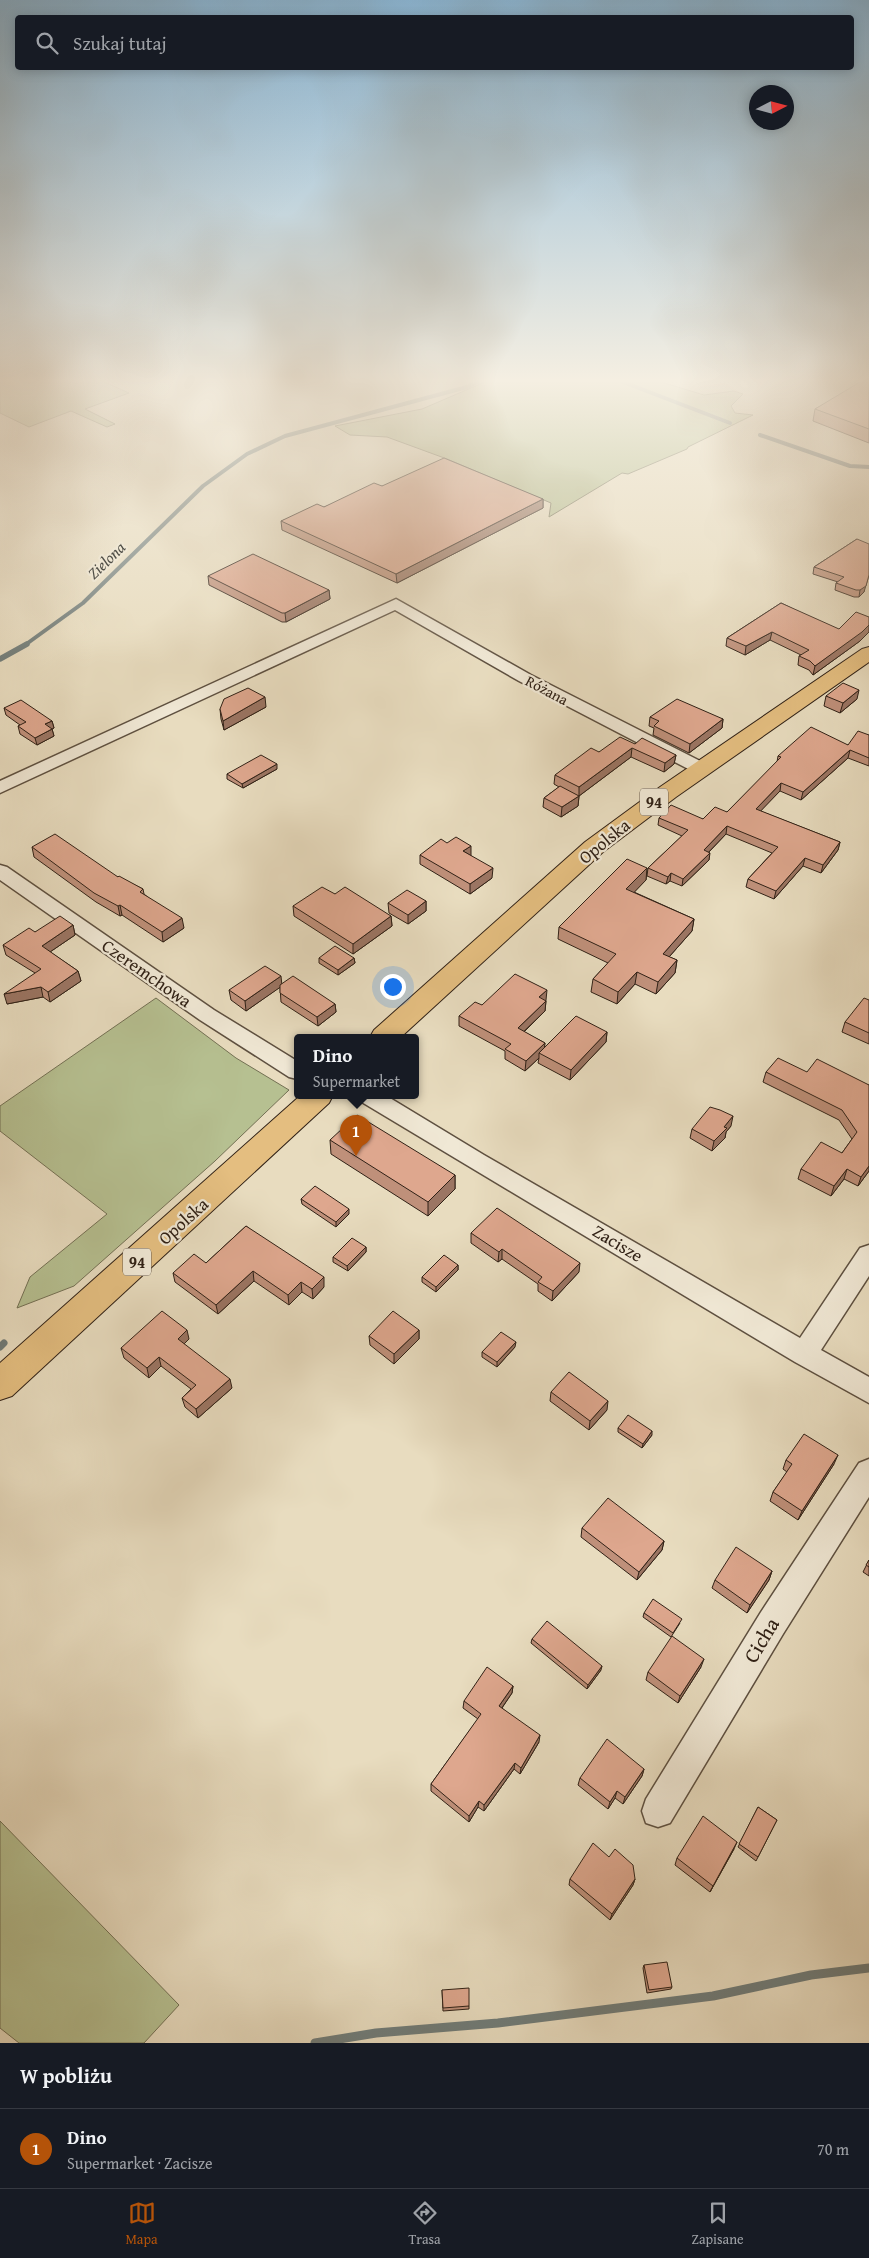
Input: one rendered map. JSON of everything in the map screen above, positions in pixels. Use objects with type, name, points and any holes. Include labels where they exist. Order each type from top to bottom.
[{"type":"main road","name":"Opolska","points":[[387,1034],[594,847],[869,653]]},
{"type":"main road","name":"Opolska","points":[[0,1385],[316,1099]]},
{"type":"street","name":"Różana","points":[[0,788],[396,604],[524,678],[702,769]]},
{"type":"street","name":"Czeremchowa","points":[[0,871],[207,1015],[294,1069]]},
{"type":"street","name":"Zacisze","points":[[375,1099],[476,1161],[559,1208],[869,1392]]},
{"type":"street","points":[[804,1354],[869,1256]]},
{"type":"street","name":"Cicha","points":[[658,1811],[772,1623],[869,1472]]},
{"type":"green space","points":[[490,477],[615,477],[549,517],[551,503]]},
{"type":"green space","points":[[156,998],[236,1058],[289,1090],[215,1161],[74,1286],[17,1308],[30,1277],[107,1214],[0,1131],[0,1106]]},
{"type":"green space","points":[[0,1821],[179,2005],[144,2043],[19,2043],[0,2028]]},
{"type":"building","points":[[401,477],[491,477],[543,499],[396,574],[281,521],[317,504],[324,507],[374,483],[382,486]]},
{"type":"building","points":[[857,539],[869,544],[869,575],[866,586],[860,590],[836,583],[844,577],[814,567]]},
{"type":"building","points":[[253,554],[329,590],[282,613],[208,576]]},
{"type":"building","points":[[781,603],[839,629],[856,612],[869,617],[869,625],[815,666],[810,661],[799,656],[809,650],[772,632],[746,646],[727,638]]},
{"type":"building","points":[[843,683],[859,690],[843,703],[826,696]]},
{"type":"building","points":[[248,688],[265,697],[223,721],[220,709],[224,699]]},
{"type":"building","points":[[677,699],[723,719],[690,744],[654,726],[659,721],[650,717]]},
{"type":"building","points":[[21,700],[52,721],[45,724],[52,729],[35,738],[18,726],[26,722],[4,708]]},
{"type":"building","points":[[811,727],[848,745],[858,731],[869,735],[869,758],[850,750],[803,792],[781,783],[756,809],[840,842],[823,865],[805,858],[776,891],[748,879],[778,847],[727,826],[704,850],[710,853],[683,879],[671,873],[668,877],[648,868],[688,830],[659,818],[671,805],[703,819],[715,807],[727,812],[781,757],[778,756]]},
{"type":"building","points":[[620,737],[635,744],[642,738],[676,755],[665,763],[632,748],[579,787],[555,775],[591,748],[599,752]]},
{"type":"building","points":[[261,755],[277,764],[242,784],[227,774]]},
{"type":"building","points":[[560,786],[579,796],[562,807],[544,798]]},
{"type":"building","points":[[55,834],[118,877],[143,889],[140,892],[182,918],[162,932],[120,905],[118,906],[94,893],[32,847]]},
{"type":"building","points":[[456,837],[471,846],[463,851],[493,868],[470,884],[420,855],[441,839],[447,843]]},
{"type":"building","points":[[627,859],[647,868],[626,889],[694,919],[663,954],[677,960],[658,982],[637,972],[618,992],[593,979],[616,954],[559,927]]},
{"type":"building","points":[[322,887],[335,894],[345,887],[391,916],[353,944],[293,906]]},
{"type":"building","points":[[407,890],[426,901],[408,915],[388,903]]},
{"type":"building","points":[[60,916],[73,925],[42,946],[78,971],[48,992],[41,987],[4,994],[41,969],[3,945],[29,928],[35,932]]},
{"type":"building","points":[[335,946],[354,958],[338,970],[319,958]]},
{"type":"building","points":[[265,966],[281,976],[245,1001],[229,990]]},
{"type":"building","points":[[515,974],[547,990],[539,997],[546,1001],[518,1028],[545,1043],[526,1061],[505,1049],[511,1044],[459,1016],[475,1002],[482,1005]]},
{"type":"building","points":[[293,976],[335,1004],[317,1017],[280,993],[280,985]]},
{"type":"building","points":[[864,998],[869,1000],[869,1033],[845,1022]]},
{"type":"building","points":[[576,1016],[607,1032],[571,1070],[539,1053]]},
{"type":"building","points":[[778,1058],[807,1072],[817,1059],[869,1085],[869,1166],[861,1177],[847,1169],[834,1186],[801,1169],[821,1142],[842,1153],[857,1132],[842,1110],[766,1072]]},
{"type":"building","points":[[710,1107],[733,1116],[724,1127],[727,1128],[714,1141],[692,1129]]},
{"type":"building","points":[[357,1115],[455,1175],[428,1202],[330,1140]]},
{"type":"building","points":[[315,1186],[349,1209],[336,1222],[301,1199]]},
{"type":"building","points":[[497,1208],[580,1263],[553,1291],[538,1282],[542,1277],[502,1249],[499,1252],[471,1233]]},
{"type":"building","points":[[246,1226],[324,1277],[312,1289],[301,1282],[288,1295],[253,1271],[216,1305],[173,1273],[194,1254],[206,1263]]},
{"type":"building","points":[[352,1238],[366,1247],[347,1266],[333,1257]]},
{"type":"building","points":[[444,1255],[458,1265],[436,1287],[422,1277]]},
{"type":"building","points":[[162,1311],[187,1330],[178,1339],[230,1379],[196,1409],[182,1398],[196,1385],[159,1357],[147,1368],[121,1348]]},
{"type":"building","points":[[393,1311],[419,1330],[394,1354],[369,1336]]},
{"type":"building","points":[[501,1332],[516,1342],[497,1362],[482,1352]]},
{"type":"building","points":[[569,1372],[608,1401],[590,1421],[551,1392]]},
{"type":"building","points":[[628,1415],[652,1431],[643,1444],[618,1428]]},
{"type":"building","points":[[804,1434],[838,1455],[802,1511],[773,1492],[792,1464],[786,1460]]},
{"type":"building","points":[[608,1498],[664,1541],[639,1572],[582,1528]]},
{"type":"building","points":[[736,1547],[772,1571],[750,1605],[715,1580]]},
{"type":"building","points":[[653,1599],[682,1619],[673,1633],[644,1613]]},
{"type":"building","points":[[547,1621],[602,1666],[588,1685],[532,1639]]},
{"type":"building","points":[[672,1636],[704,1659],[680,1696],[648,1672]]},
{"type":"building","points":[[487,1667],[513,1686],[499,1706],[540,1735],[521,1768],[515,1763],[484,1805],[479,1801],[469,1816],[431,1784],[481,1714],[464,1701]]},
{"type":"building","points":[[607,1739],[644,1769],[625,1797],[617,1791],[610,1802],[580,1778]]},
{"type":"building","points":[[758,1807],[777,1820],[758,1857],[739,1844]]},
{"type":"building","points":[[703,1816],[737,1842],[713,1886],[677,1858]]},
{"type":"building","points":[[593,1843],[609,1857],[615,1849],[633,1865],[635,1879],[612,1914],[570,1879]]},
{"type":"building","points":[[667,1962],[672,1987],[649,1990],[644,1965]]},
{"type":"building","points":[[469,1988],[469,2006],[443,2008],[442,1990]]},
{"type":"waterway","name":"Zielona","points":[[25,645],[83,603],[203,486],[215,477]]},
{"type":"waterway","name":"Zielona","points":[[0,659],[27,644]]},
{"type":"waterway","points":[[0,1347],[4,1343]]},
{"type":"waterway","points":[[315,2043],[376,2033],[498,2023],[713,1996],[811,1975],[869,1968]]},
{"type":"place","name":"Dino","points":[[356,1156]]}]
